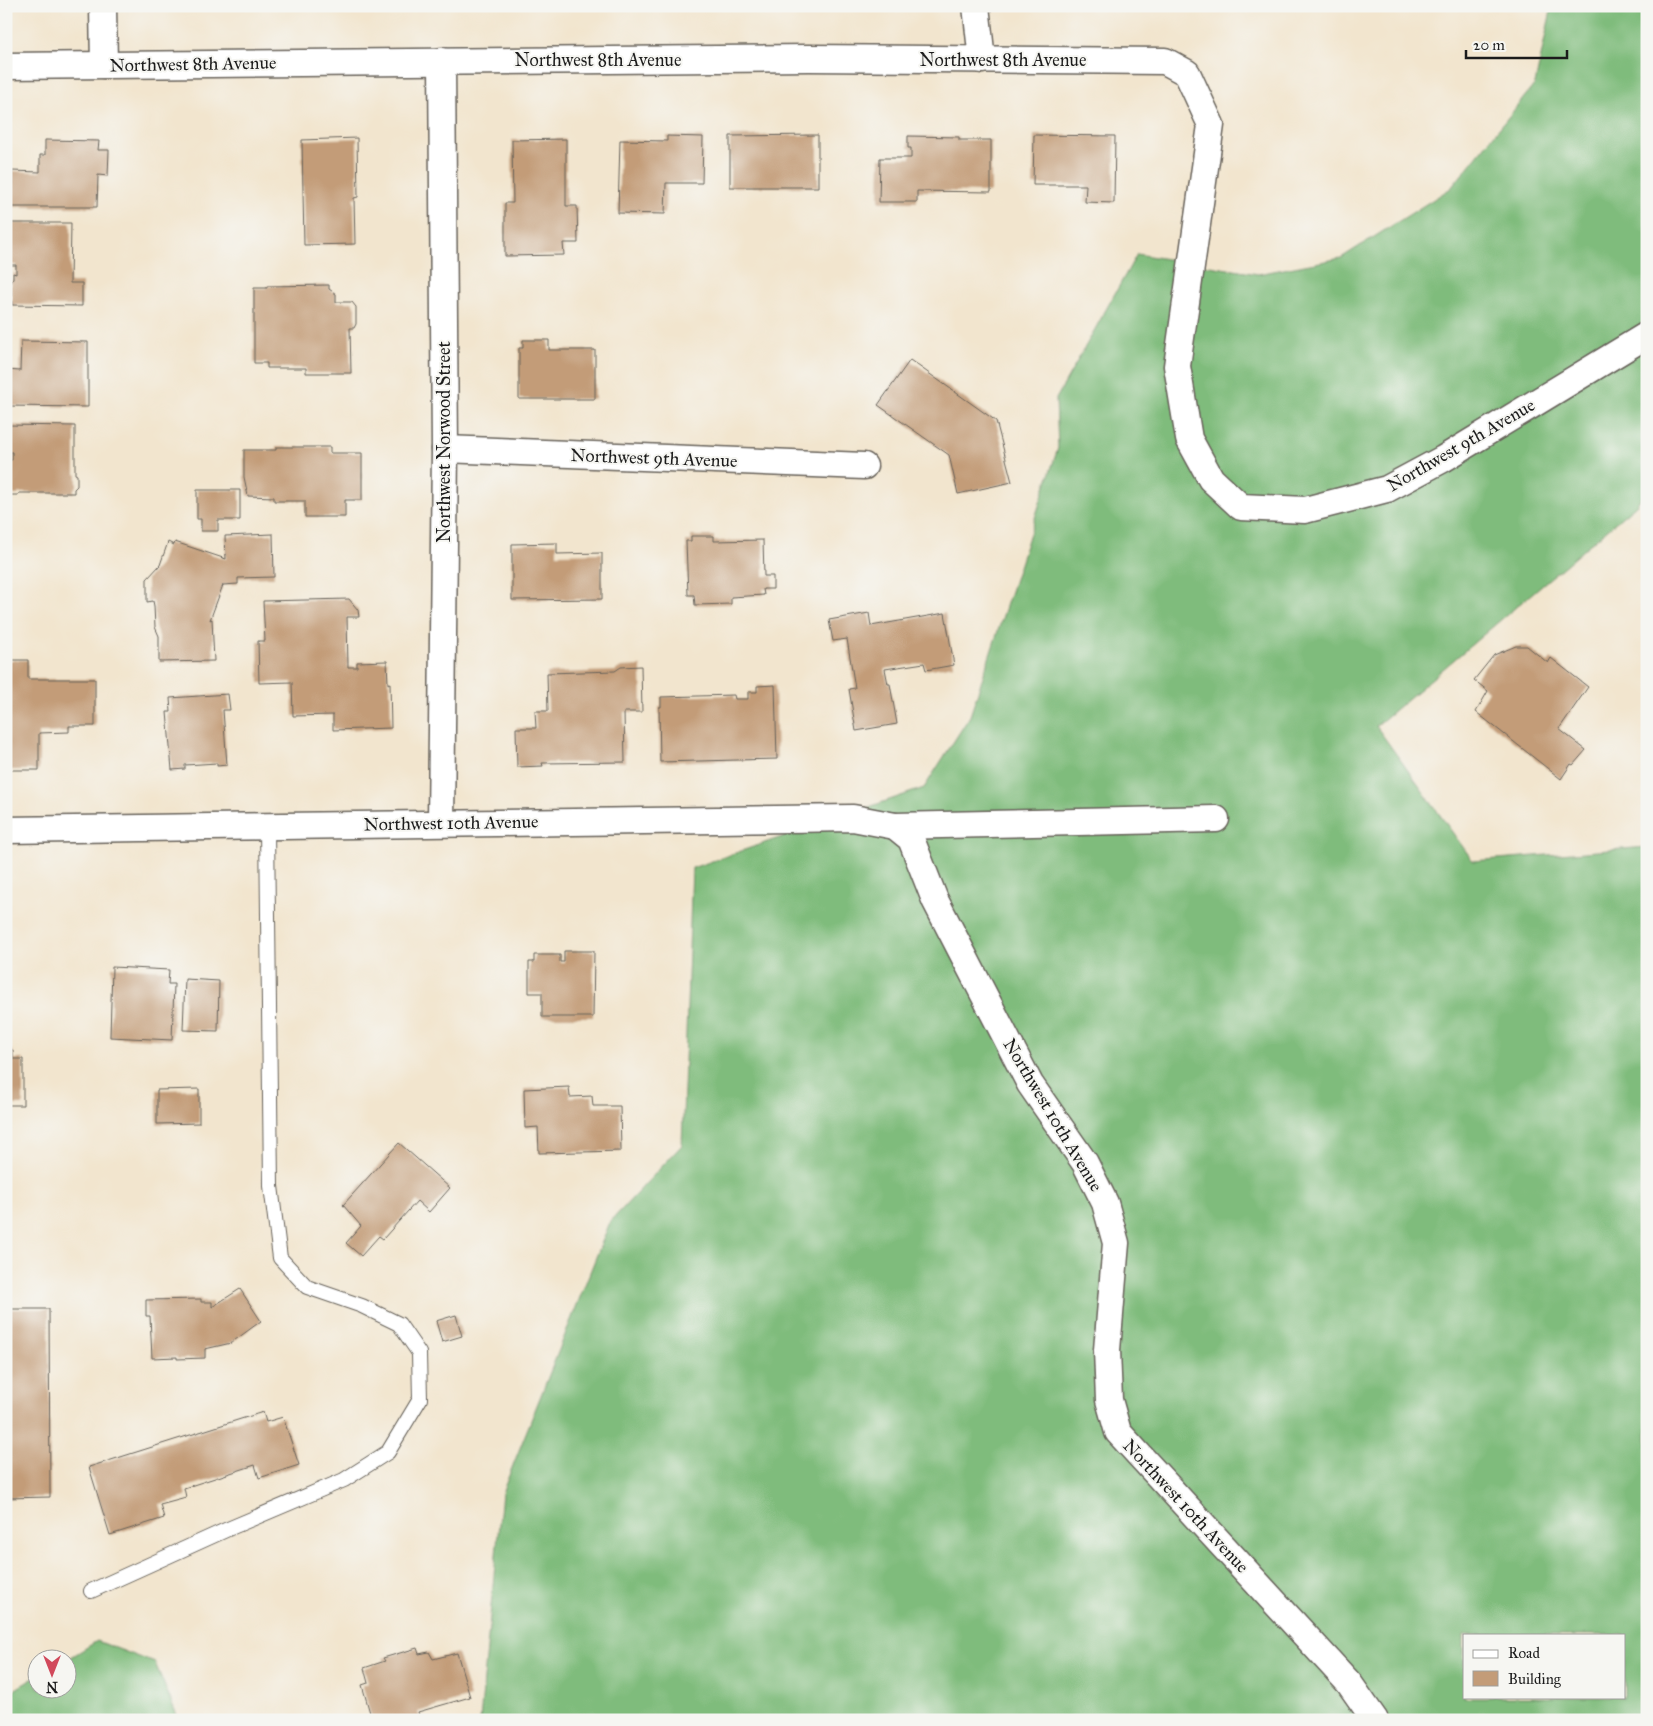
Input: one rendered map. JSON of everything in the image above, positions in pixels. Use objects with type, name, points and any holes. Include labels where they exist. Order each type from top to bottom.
[{"type":"street","points":[[103,6],[104,65]]},
{"type":"street","points":[[976,6],[982,60]]},
{"type":"street","name":"Northwest 8th Avenue","points":[[6,66],[799,58],[1165,61],[1187,73]]},
{"type":"street","name":"Northwest Norwood Street","points":[[441,823],[445,450],[442,61]]},
{"type":"street","name":"Northwest 9th Avenue","points":[[1187,73],[1211,125],[1177,366],[1189,439],[1211,478],[1241,507],[1305,510],[1387,489],[1443,459],[1647,335]]},
{"type":"street","name":"Northwest 9th Avenue","points":[[445,450],[864,466]]},
{"type":"street","name":"Northwest 10th Avenue","points":[[6,830],[853,818],[895,826],[1216,819]]},
{"type":"street","name":"Northwest 10th Avenue","points":[[895,826],[911,839],[936,900],[1030,1084],[1086,1163],[1106,1203],[1116,1243],[1107,1350],[1109,1400],[1118,1432],[1349,1683],[1375,1720]]},
{"type":"lane","points":[[91,1590],[344,1480],[388,1452],[420,1399],[419,1353],[399,1324],[362,1306],[307,1287],[280,1258],[271,1186],[267,826]]},
{"type":"green space","points":[[1552,6],[1647,6],[1647,490],[1636,505],[1376,726],[1473,861],[1647,847],[1647,1720],[480,1720],[502,1493],[610,1222],[682,1145],[692,868],[924,788],[970,716],[1058,448],[1056,399],[1137,254],[1258,274],[1341,258],[1451,188],[1535,84]]},
{"type":"green space","points":[[97,1641],[155,1663],[179,1720],[6,1720],[6,1695],[28,1682],[28,1698],[78,1698],[78,1653]]},
{"type":"building","points":[[818,135],[818,187],[730,187],[730,136]]},
{"type":"building","points":[[1034,135],[1115,136],[1114,203],[1085,202],[1086,185],[1033,185]]},
{"type":"building","points":[[667,136],[703,137],[702,183],[666,183],[665,214],[618,213],[620,140],[667,141]]},
{"type":"building","points":[[908,136],[959,137],[959,140],[991,140],[991,192],[917,191],[917,202],[879,202],[880,158],[911,158],[911,148],[908,148]]},
{"type":"building","points":[[357,138],[358,197],[354,198],[355,244],[304,245],[302,140]]},
{"type":"building","points":[[566,139],[566,206],[577,206],[578,243],[563,243],[564,255],[505,256],[505,203],[513,203],[512,140]]},
{"type":"building","points":[[45,140],[99,141],[98,150],[109,150],[108,176],[98,175],[97,207],[11,207],[12,171],[40,172],[40,155],[45,155]]},
{"type":"building","points":[[8,223],[71,223],[70,283],[82,283],[82,306],[12,305],[10,282],[13,278],[13,273],[16,274],[16,265],[8,265]]},
{"type":"building","points":[[329,285],[329,289],[336,294],[336,302],[352,302],[356,307],[356,324],[354,328],[350,328],[351,373],[306,373],[306,368],[267,368],[267,363],[254,363],[254,288]]},
{"type":"building","points":[[523,340],[549,340],[549,350],[595,350],[595,399],[519,399],[519,348],[523,348]]},
{"type":"building","points":[[21,341],[88,342],[88,407],[6,406],[6,370],[20,371]]},
{"type":"building","points":[[910,360],[996,421],[1012,482],[958,494],[949,455],[878,405]]},
{"type":"building","points":[[6,425],[75,426],[75,474],[77,475],[77,486],[74,489],[74,493],[19,493],[18,495],[6,495],[6,460],[12,460],[12,452],[6,452]]},
{"type":"building","points":[[276,447],[330,447],[330,453],[362,453],[362,500],[345,500],[345,517],[305,517],[305,501],[274,501],[274,497],[248,496],[244,477],[244,450],[276,450]]},
{"type":"building","points":[[197,490],[240,490],[240,520],[218,520],[218,531],[201,531],[201,519],[197,519]]},
{"type":"building","points":[[273,534],[274,577],[238,578],[238,584],[223,585],[210,620],[212,619],[214,661],[159,662],[159,636],[155,627],[153,601],[147,602],[147,579],[160,565],[168,542],[174,545],[175,542],[226,559],[225,536]]},
{"type":"building","points":[[691,536],[714,536],[714,541],[763,540],[764,576],[773,576],[773,589],[763,589],[764,595],[731,597],[731,604],[695,605],[694,595],[688,595],[686,541],[691,541]]},
{"type":"building","points":[[557,543],[557,554],[602,553],[602,599],[512,600],[512,544]]},
{"type":"building","points":[[349,599],[358,610],[359,617],[347,617],[348,667],[357,667],[357,662],[387,661],[388,684],[390,683],[391,728],[333,730],[333,715],[293,716],[292,682],[259,683],[258,641],[265,641],[263,601]]},
{"type":"building","points":[[869,613],[871,626],[945,613],[954,665],[926,670],[924,663],[885,669],[888,684],[890,684],[897,724],[856,731],[849,689],[855,688],[847,639],[833,641],[829,620]]},
{"type":"building","points":[[1516,646],[1527,646],[1548,663],[1551,658],[1588,687],[1559,729],[1586,750],[1573,765],[1571,764],[1561,779],[1476,712],[1488,691],[1474,680],[1494,655]]},
{"type":"building","points":[[6,660],[28,660],[28,679],[95,679],[95,726],[69,726],[69,732],[39,733],[39,770],[6,770]]},
{"type":"building","points":[[641,666],[642,712],[624,712],[625,762],[542,763],[543,766],[517,767],[516,728],[536,728],[535,711],[548,711],[547,673],[615,671],[621,667]]},
{"type":"building","points":[[775,685],[777,759],[660,762],[659,707],[661,707],[661,697],[734,695],[735,699],[748,699],[748,692],[757,692],[757,686]]},
{"type":"building","points":[[228,694],[230,710],[223,710],[227,765],[217,766],[217,763],[185,765],[185,769],[172,770],[167,712],[171,712],[170,698]]},
{"type":"building","points":[[564,951],[594,951],[593,1017],[542,1017],[542,993],[529,993],[529,962],[534,962],[534,955],[560,955],[560,962],[564,962]]},
{"type":"building","points":[[112,967],[169,970],[168,984],[174,984],[172,1040],[110,1037]]},
{"type":"building","points":[[185,979],[219,981],[218,1031],[183,1030]]},
{"type":"building","points":[[6,1050],[13,1050],[13,1059],[23,1059],[23,1105],[6,1105]]},
{"type":"building","points":[[569,1087],[570,1097],[592,1096],[593,1106],[620,1106],[621,1151],[539,1153],[538,1127],[525,1128],[524,1089]]},
{"type":"building","points":[[199,1089],[199,1123],[157,1124],[157,1090]]},
{"type":"building","points":[[399,1143],[450,1188],[429,1212],[417,1201],[383,1239],[379,1236],[361,1256],[346,1243],[361,1226],[343,1205]]},
{"type":"building","points":[[240,1289],[261,1321],[231,1343],[205,1349],[205,1358],[152,1358],[150,1316],[146,1316],[146,1300],[201,1299],[201,1302],[212,1302],[212,1307]]},
{"type":"building","points":[[6,1309],[49,1309],[50,1497],[6,1498]]},
{"type":"building","points":[[456,1315],[462,1336],[442,1342],[436,1321]]},
{"type":"building","points":[[263,1412],[266,1422],[283,1417],[299,1465],[259,1478],[255,1465],[184,1488],[186,1497],[160,1504],[164,1518],[110,1535],[89,1467]]},
{"type":"building","points":[[417,1648],[419,1654],[429,1652],[433,1659],[457,1653],[470,1697],[418,1712],[421,1720],[372,1720],[362,1685],[368,1683],[364,1668],[385,1661],[383,1658]]}]
